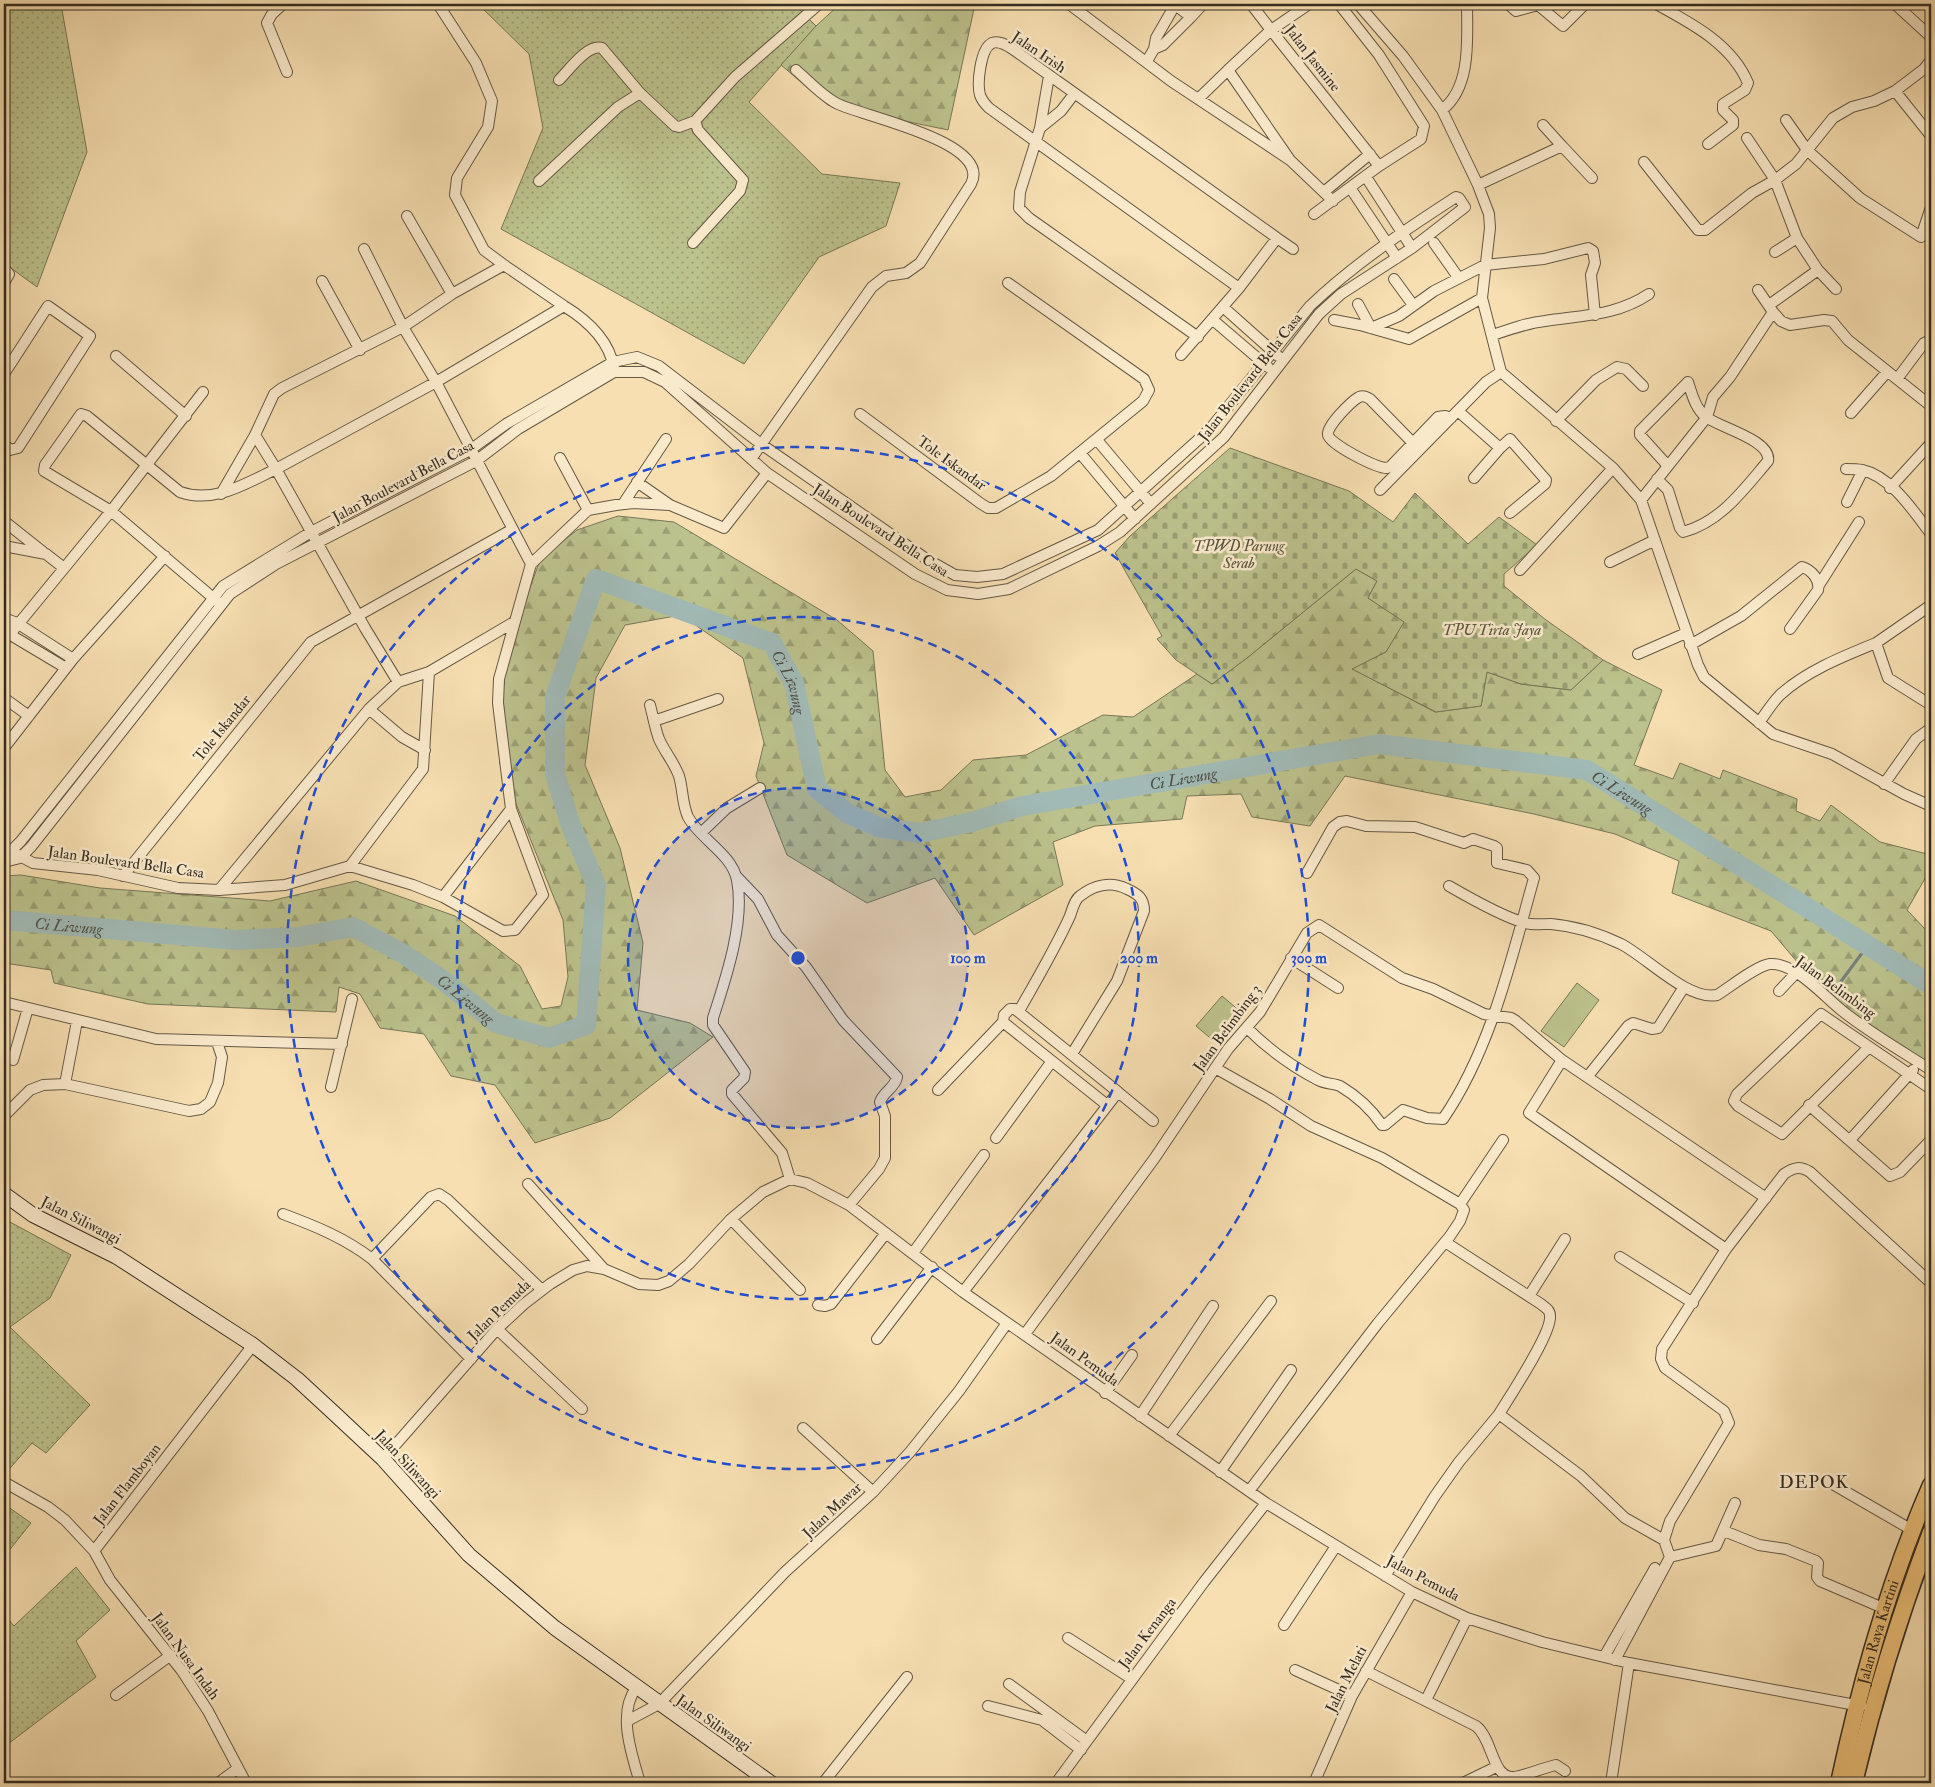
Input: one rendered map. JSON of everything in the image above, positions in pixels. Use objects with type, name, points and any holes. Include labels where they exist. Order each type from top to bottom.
[{"type":"main road","name":"Jalan Siliwangi","points":[[4,1194],[33,1215],[117,1257],[253,1345],[297,1379],[383,1460],[475,1560],[554,1628],[771,1783]]},
{"type":"main road","name":"Jalan Raya Kartini","points":[[1854,1783],[1864,1707],[1883,1608],[1931,1485]]},
{"type":"main road","name":"Jalan Raya Kartini","points":[[1839,1783],[1864,1707],[1931,1532]]},
{"type":"street","points":[[283,4],[267,21],[287,72]]},
{"type":"street","points":[[438,4],[476,63],[492,101],[488,127],[457,178],[455,195],[484,250],[582,319],[598,334],[613,367]]},
{"type":"street","points":[[559,80],[579,59],[594,48],[600,47],[615,61],[640,93],[675,126],[680,127],[695,120],[735,77],[819,4]]},
{"type":"street","points":[[1070,4],[1198,99],[1290,160],[1334,201]]},
{"type":"street","points":[[1147,61],[1154,49],[1156,38],[1174,4],[1191,17]]},
{"type":"street","points":[[1154,49],[1163,45],[1203,4]]},
{"type":"street","points":[[1251,4],[1271,30],[1309,4]]},
{"type":"street","points":[[1314,214],[1366,178],[1379,166],[1421,139],[1424,132],[1424,126],[1379,55],[1339,4]]},
{"type":"street","points":[[1358,4],[1403,56],[1442,110],[1478,185],[1489,214],[1490,228],[1482,298],[1501,372],[1613,468],[1640,500],[1656,540],[1690,645],[1704,677],[1759,723],[1781,738],[1832,754],[1884,784],[1931,806]]},
{"type":"street","points":[[1442,110],[1452,100],[1462,75],[1466,46],[1467,4]]},
{"type":"street","points":[[1508,4],[1516,11],[1538,5],[1563,26],[1585,4]]},
{"type":"street","points":[[1656,4],[1700,30],[1727,51],[1736,61],[1748,82],[1745,90],[1724,104],[1723,110],[1733,120],[1734,125],[1708,144]]},
{"type":"street","points":[[1895,4],[1907,7],[1931,37]]},
{"type":"street","name":"Jalan Jasmine","points":[[1198,99],[1271,30],[1379,166]]},
{"type":"street","name":"Jalan Irish","points":[[1239,288],[989,108],[980,94],[981,64],[989,46],[992,43],[1000,42],[1277,238]]},
{"type":"street","points":[[1644,162],[1698,230],[1702,231],[1752,192],[1775,180],[1796,164],[1824,128],[1843,111],[1895,91],[1924,70],[1931,60]]},
{"type":"street","points":[[751,459],[872,287],[886,276],[906,273],[920,263],[971,184],[975,172],[973,166],[964,158],[938,140],[920,131],[838,104],[796,70]]},
{"type":"street","points":[[1228,70],[1290,160]]},
{"type":"street","points":[[1049,76],[1040,128],[1019,201],[1019,208],[1028,218],[1198,337]]},
{"type":"street","points":[[1895,91],[1931,136]]},
{"type":"street","points":[[539,181],[618,107],[640,93]]},
{"type":"street","points":[[1040,128],[1061,110],[1074,94]]},
{"type":"street","points":[[693,243],[740,191],[743,180],[698,130],[695,120]]},
{"type":"street","points":[[1786,120],[1807,150],[1860,198],[1921,237],[1930,210]]},
{"type":"street","points":[[1543,125],[1592,178]]},
{"type":"street","points":[[1747,138],[1775,180],[1796,238],[1818,270],[1836,289]]},
{"type":"street","points":[[1478,185],[1562,146]]},
{"type":"street","points":[[1324,191],[1370,154]]},
{"type":"street","points":[[1366,178],[1412,248]]},
{"type":"street","points":[[1351,189],[1397,258]]},
{"type":"street","name":"Jalan Boulevard Bella Casa","points":[[4,862],[20,858],[230,594],[276,564],[476,461],[518,429],[613,367],[638,371],[665,382],[767,473],[915,574],[946,590],[978,594],[1009,589],[1098,546],[1134,519],[1224,437],[1319,314],[1341,294],[1412,248],[1465,207],[1459,198],[1456,197],[1387,244],[1315,302],[1200,440],[1098,530],[1003,574],[977,578],[955,574],[925,558],[762,444],[659,366],[637,357],[613,367],[506,424],[470,450],[311,532],[223,586],[8,851],[20,858],[33,863],[98,870],[178,888],[219,890],[286,885],[350,866]]},
{"type":"street","points":[[407,216],[452,294]]},
{"type":"street","points":[[1181,355],[1213,320],[1277,238],[1293,248]]},
{"type":"street","points":[[1775,252],[1796,238]]},
{"type":"street","points":[[1434,243],[1458,277]]},
{"type":"street","points":[[1370,328],[1399,316],[1458,277],[1485,265],[1544,259],[1588,248],[1591,249],[1595,260],[1591,275],[1595,314]]},
{"type":"street","points":[[364,249],[403,327],[436,382],[511,530],[531,564]]},
{"type":"street","points":[[222,494],[255,435],[274,394],[403,327],[452,294],[504,265]]},
{"type":"street","points":[[4,268],[10,274],[4,283]]},
{"type":"street","points":[[1640,500],[1707,417],[1713,397],[1730,377],[1771,308],[1818,270]]},
{"type":"street","points":[[1394,279],[1413,305]]},
{"type":"street","points":[[322,281],[360,350]]},
{"type":"street","points":[[1008,283],[1144,379],[1148,384],[1149,390],[1143,401],[1098,440],[1151,504]]},
{"type":"street","points":[[1758,290],[1781,321],[1790,325],[1824,320],[1832,322],[1844,336],[1931,406]]},
{"type":"street","points":[[1492,335],[1535,322],[1595,314],[1628,306],[1649,294]]},
{"type":"street","points":[[1334,320],[1410,339],[1482,298]]},
{"type":"street","points":[[1358,304],[1370,328]]},
{"type":"street","points":[[4,374],[48,306],[90,336],[18,448],[10,450],[4,444]]},
{"type":"street","points":[[222,605],[111,511],[44,472],[45,465],[81,414],[87,416],[145,466],[180,492],[198,496],[222,494],[276,470],[436,382],[564,306]]},
{"type":"street","points":[[1223,307],[1284,360]]},
{"type":"street","points":[[1213,320],[1275,372]]},
{"type":"street","points":[[1897,378],[1924,343],[1931,340]]},
{"type":"street","points":[[116,356],[186,416]]},
{"type":"street","points":[[1556,421],[1596,380],[1617,366],[1626,369],[1643,386]]},
{"type":"street","points":[[1380,490],[1486,382],[1501,372]]},
{"type":"street","points":[[1851,413],[1887,372]]},
{"type":"street","points":[[1657,479],[1668,490],[1683,532],[1700,527],[1724,510],[1768,461],[1766,452],[1750,438],[1707,417],[1695,404],[1688,382],[1640,431],[1640,435],[1668,466]]},
{"type":"street","points":[[70,663],[7,632],[17,623],[111,511],[203,392]]},
{"type":"street","points":[[1413,443],[1370,399],[1364,396],[1359,397],[1349,406],[1330,426],[1328,431],[1332,440],[1368,463],[1382,468],[1391,466],[1438,417],[1455,415],[1500,448]]},
{"type":"street","name":"Tole Iskandar","points":[[860,414],[988,508],[996,508],[1051,476],[1098,440]]},
{"type":"street","points":[[255,435],[398,682]]},
{"type":"street","points":[[623,504],[666,439]]},
{"type":"street","points":[[1474,478],[1510,439],[1546,480],[1545,484],[1510,514]]},
{"type":"street","points":[[1890,488],[1930,449]]},
{"type":"street","points":[[1080,453],[1134,519]]},
{"type":"street","points":[[560,458],[588,510]]},
{"type":"street","points":[[1520,570],[1613,468]]},
{"type":"street","points":[[1846,469],[1863,470],[1890,488],[1931,534]]},
{"type":"street","points":[[1847,502],[1863,470]]},
{"type":"street","points":[[637,482],[670,505],[724,528],[767,473]]},
{"type":"street","points":[[429,672],[425,762],[419,778],[350,866],[395,878],[443,897],[503,931],[512,932],[520,926],[544,895],[512,809],[498,703],[499,679],[531,564],[588,510],[623,504],[670,505]]},
{"type":"street","points":[[4,521],[64,568]]},
{"type":"street","points":[[1790,629],[1816,594],[1819,585],[1859,522]]},
{"type":"street","name":"Tole Iskandar","points":[[123,876],[311,642],[511,530]]},
{"type":"street","points":[[1610,562],[1656,540]]},
{"type":"street","points":[[4,546],[46,554]]},
{"type":"street","points":[[4,748],[70,663],[165,556]]},
{"type":"street","points":[[1690,645],[1741,616],[1798,569],[1806,568],[1812,573],[1819,585]]},
{"type":"street","points":[[1759,723],[1780,695],[1797,682],[1849,654],[1876,643],[1931,605]]},
{"type":"street","points":[[4,618],[17,623],[70,663]]},
{"type":"street","points":[[219,890],[369,709],[398,682],[429,672],[514,622]]},
{"type":"street","points":[[1638,654],[1686,633]]},
{"type":"street","points":[[1876,643],[1888,678],[1931,705]]},
{"type":"street","points":[[4,698],[29,716]]},
{"type":"street","points":[[654,721],[718,699]]},
{"type":"street","points":[[650,705],[660,740],[670,755],[678,775],[686,811],[701,833],[726,859],[737,878],[758,899],[778,935],[806,967],[843,1020],[897,1077],[895,1084],[883,1095],[880,1102],[885,1116],[885,1158],[879,1169],[849,1205]]},
{"type":"street","points":[[369,709],[402,738],[425,750]]},
{"type":"street","points":[[1884,784],[1916,739],[1931,728]]},
{"type":"street","points":[[701,833],[727,808],[760,788]]},
{"type":"street","points":[[443,897],[512,809]]},
{"type":"street","points":[[1246,1028],[1265,1044],[1318,1080],[1340,1086],[1358,1098],[1370,1108],[1382,1125],[1385,1125],[1403,1110],[1427,1118],[1443,1119],[1467,1082],[1512,963],[1533,874],[1527,870],[1497,862],[1497,848],[1473,839],[1466,843],[1415,827],[1374,826],[1340,822],[1330,832],[1307,873]]},
{"type":"street","points":[[737,878],[738,907],[734,940],[725,980],[713,1018],[713,1025],[714,1030],[740,1061],[745,1072],[744,1078],[732,1090],[732,1094],[782,1153],[790,1179]]},
{"type":"street","points":[[1019,1011],[1053,952],[1078,896],[1108,884],[1124,888],[1139,896],[1144,902],[1144,911],[1126,961],[1117,981],[1072,1054]]},
{"type":"street","name":"Jalan Belimbing","points":[[1449,886],[1522,922],[1574,927],[1619,943],[1684,987],[1709,996],[1717,995],[1767,964],[1781,966],[1796,973],[1829,997],[1844,1013],[1931,1070]]},
{"type":"street","name":"Jalan Belimbing 3","points":[[1025,1334],[1154,1159],[1215,1068],[1268,1000],[1291,958],[1311,929],[1321,925],[1402,978],[1492,1016]]},
{"type":"street","points":[[1291,958],[1338,988]]},
{"type":"street","points":[[1779,991],[1796,973]]},
{"type":"street","points":[[1588,1076],[1628,1026],[1636,1023],[1652,1029],[1658,1028],[1684,987]]},
{"type":"street","points":[[331,1087],[352,999]]},
{"type":"street","points":[[4,1002],[156,1040],[342,1044]]},
{"type":"street","points":[[13,1060],[28,1008]]},
{"type":"street","points":[[938,1090],[1003,1022],[1004,1015],[1010,1010],[1019,1011],[1153,1121]]},
{"type":"street","points":[[1869,1047],[1782,1134],[1738,1106],[1734,1101],[1737,1094],[1821,1014],[1931,1089]]},
{"type":"street","points":[[1492,1016],[1511,1018],[1516,1021],[1562,1060],[1766,1198]]},
{"type":"street","points":[[65,1084],[77,1021]]},
{"type":"street","points":[[1003,1022],[1107,1106]]},
{"type":"street","points":[[4,1116],[30,1090],[43,1085],[65,1084],[189,1111],[201,1109],[210,1102],[218,1083],[222,1057],[217,1042]]},
{"type":"street","points":[[1562,1060],[1530,1114],[1726,1249]]},
{"type":"street","points":[[996,1138],[1052,1061]]},
{"type":"street","points":[[1850,1140],[1910,1075],[1919,1062]]},
{"type":"street","points":[[1215,1068],[1270,1099],[1311,1126],[1382,1158],[1460,1204],[1464,1210],[1462,1217],[1445,1242],[1378,1323],[1249,1492]]},
{"type":"street","points":[[1921,1082],[1931,1070]]},
{"type":"street","points":[[963,1292],[1118,1092]]},
{"type":"street","points":[[1809,1105],[1850,1140],[1883,1172],[1893,1176],[1900,1172],[1931,1140]]},
{"type":"street","points":[[1460,1204],[1503,1140]]},
{"type":"street","points":[[914,1252],[984,1155]]},
{"type":"street","points":[[1615,1660],[1670,1557],[1664,1540],[1670,1521],[1729,1423],[1724,1411],[1670,1372],[1662,1364],[1661,1354],[1664,1344],[1693,1303],[1726,1249],[1784,1174],[1793,1167],[1803,1168],[1810,1172],[1931,1283]]},
{"type":"street","name":"Jalan Pemuda","points":[[383,1460],[497,1329],[542,1290],[580,1267],[604,1269],[639,1284],[658,1285],[669,1281],[689,1264],[731,1219],[763,1192],[790,1179],[807,1183],[849,1205],[914,1252],[963,1292],[1249,1492],[1412,1592],[1467,1618],[1542,1642],[1629,1663],[1864,1707]]},
{"type":"street","points":[[528,1184],[604,1269]]},
{"type":"street","points":[[372,1259],[431,1197],[439,1194],[448,1200],[542,1290]]},
{"type":"street","points":[[282,1214],[340,1238],[372,1259],[471,1359]]},
{"type":"street","points":[[731,1219],[800,1290]]},
{"type":"street","points":[[818,1305],[825,1306],[831,1304],[886,1233]]},
{"type":"street","points":[[1529,1296],[1565,1238]]},
{"type":"street","points":[[1385,1576],[1440,1490],[1499,1414],[1533,1358],[1550,1321],[1549,1310],[1445,1242]]},
{"type":"street","points":[[1620,1257],[1693,1303]]},
{"type":"street","points":[[877,1339],[932,1267]]},
{"type":"street","points":[[1169,1436],[1271,1301]]},
{"type":"street","points":[[1140,1416],[1213,1306]]},
{"type":"street","name":"Jalan Mawar","points":[[627,1721],[659,1704],[784,1572],[873,1492],[910,1452],[959,1391],[1007,1323]]},
{"type":"street","points":[[497,1329],[582,1409]]},
{"type":"street","name":"Jalan Flamboyan","points":[[4,1482],[48,1507],[65,1520],[94,1551],[253,1345]]},
{"type":"street","points":[[1105,1393],[1132,1355]]},
{"type":"street","points":[[1220,1472],[1291,1370]]},
{"type":"street","points":[[1499,1414],[1581,1476],[1625,1518],[1664,1540]]},
{"type":"street","points":[[803,1428],[873,1492]]},
{"type":"street","points":[[1829,1482],[1912,1530]]},
{"type":"street","name":"Jalan Kenanga","points":[[1056,1783],[1132,1679],[1266,1503]]},
{"type":"street","points":[[1670,1557],[1712,1548],[1724,1531],[1735,1503]]},
{"type":"street","points":[[1724,1531],[1759,1545],[1786,1549],[1816,1561],[1818,1563],[1817,1577],[1820,1581],[1883,1608]]},
{"type":"street","points":[[1284,1625],[1336,1546]]},
{"type":"street","name":"Jalan Nusa Indah","points":[[94,1551],[110,1580],[172,1656],[208,1711],[246,1783]]},
{"type":"street","points":[[1604,1657],[1655,1568]]},
{"type":"street","name":"Jalan Melati","points":[[1314,1783],[1352,1696],[1412,1592]]},
{"type":"street","points":[[1426,1700],[1467,1618]]},
{"type":"street","points":[[1068,1638],[1132,1679]]},
{"type":"street","points":[[116,1695],[172,1656]]},
{"type":"street","points":[[1611,1783],[1629,1663]]},
{"type":"street","points":[[1295,1670],[1352,1696]]},
{"type":"street","points":[[1366,1671],[1426,1700],[1483,1731],[1496,1767],[1508,1776],[1556,1764],[1565,1771]]},
{"type":"street","points":[[822,1783],[906,1677]]},
{"type":"street","points":[[1009,1684],[1084,1745]]},
{"type":"street","points":[[636,1688],[627,1705],[627,1721],[631,1753],[640,1783]]},
{"type":"street","points":[[988,1706],[1015,1711],[1042,1720],[1084,1745]]},
{"type":"street","points":[[1462,1783],[1496,1767]]},
{"type":"street","points":[[218,1783],[237,1769]]},
{"type":"green space","points":[[4,4],[61,4],[87,152],[37,287],[4,263]]},
{"type":"green space","points":[[478,4],[794,4],[816,26],[749,102],[822,174],[900,183],[886,226],[819,257],[744,364],[501,229],[543,128],[529,54]]},
{"type":"green space","points":[[840,4],[975,4],[948,130],[828,105],[781,65],[816,26]]},
{"type":"green space","name":"TPWD Parung Serab","points":[[1230,448],[1349,491],[1393,522],[1415,493],[1468,544],[1499,517],[1537,545],[1504,574],[1504,586],[1546,620],[1603,660],[1571,690],[1521,684],[1487,672],[1481,706],[1436,712],[1352,669],[1386,652],[1404,622],[1368,598],[1377,581],[1356,569],[1247,658],[1212,684],[1176,660],[1157,639],[1162,636],[1115,553],[1130,536]]},
{"type":"green space","points":[[618,516],[674,522],[837,620],[873,651],[885,770],[905,797],[941,790],[973,760],[1026,755],[1103,715],[1133,717],[1197,674],[1212,684],[1247,658],[1356,569],[1377,581],[1368,598],[1405,622],[1386,652],[1353,669],[1435,712],[1481,706],[1487,672],[1521,684],[1571,690],[1603,660],[1662,690],[1634,765],[1673,779],[1680,763],[1720,779],[1723,770],[1797,799],[1796,811],[1820,821],[1831,805],[1880,842],[1931,855],[1931,868],[1907,910],[1927,931],[1931,931],[1931,1068],[1836,1008],[1771,931],[1672,893],[1679,861],[1615,834],[1534,814],[1345,776],[1310,826],[1252,817],[1241,794],[1187,796],[1182,819],[1095,826],[1053,842],[1063,885],[974,935],[935,878],[867,903],[787,855],[756,776],[764,743],[743,658],[681,615],[625,625],[596,678],[585,765],[620,848],[643,943],[637,1010],[690,1023],[713,1037],[610,1118],[535,1143],[495,1085],[451,1076],[424,1034],[380,1028],[360,994],[339,987],[336,1012],[148,1004],[54,983],[51,970],[4,963],[4,876],[21,875],[100,888],[270,901],[356,881],[455,916],[520,966],[542,1009],[561,1006],[568,977],[563,920],[500,764],[494,687],[540,560],[577,530]]},
{"type":"green space","points":[[1577,983],[1599,1000],[1564,1047],[1541,1031]]},
{"type":"green space","points":[[1222,996],[1241,1012],[1215,1042],[1196,1026]]},
{"type":"green space","points":[[10,1222],[71,1255],[50,1298],[10,1327],[90,1405],[46,1453],[32,1443],[5,1474],[4,1504],[4,1232]]},
{"type":"green space","points":[[4,1504],[31,1523],[4,1557]]},
{"type":"green space","points":[[76,1567],[110,1610],[76,1641],[96,1677],[4,1747],[4,1614],[14,1626]]},
{"type":"waterway","name":"Ci Liwung","points":[[4,920],[236,940],[298,937],[353,927],[402,953],[444,981],[496,1023],[549,1038],[586,1025],[596,885],[570,823],[555,774],[555,697],[596,579],[772,643],[794,683],[817,789],[847,813],[878,827],[919,833],[972,822],[1022,806],[1379,744],[1587,770],[1931,985]]},
{"type":"waterway","points":[[1831,995],[1868,945]]},
{"type":"district","name":"DEPOK","points":[[1814,1482]]},
{"type":"park label","name":"TPU Tirta Jaya","points":[[1492,630]]}]
